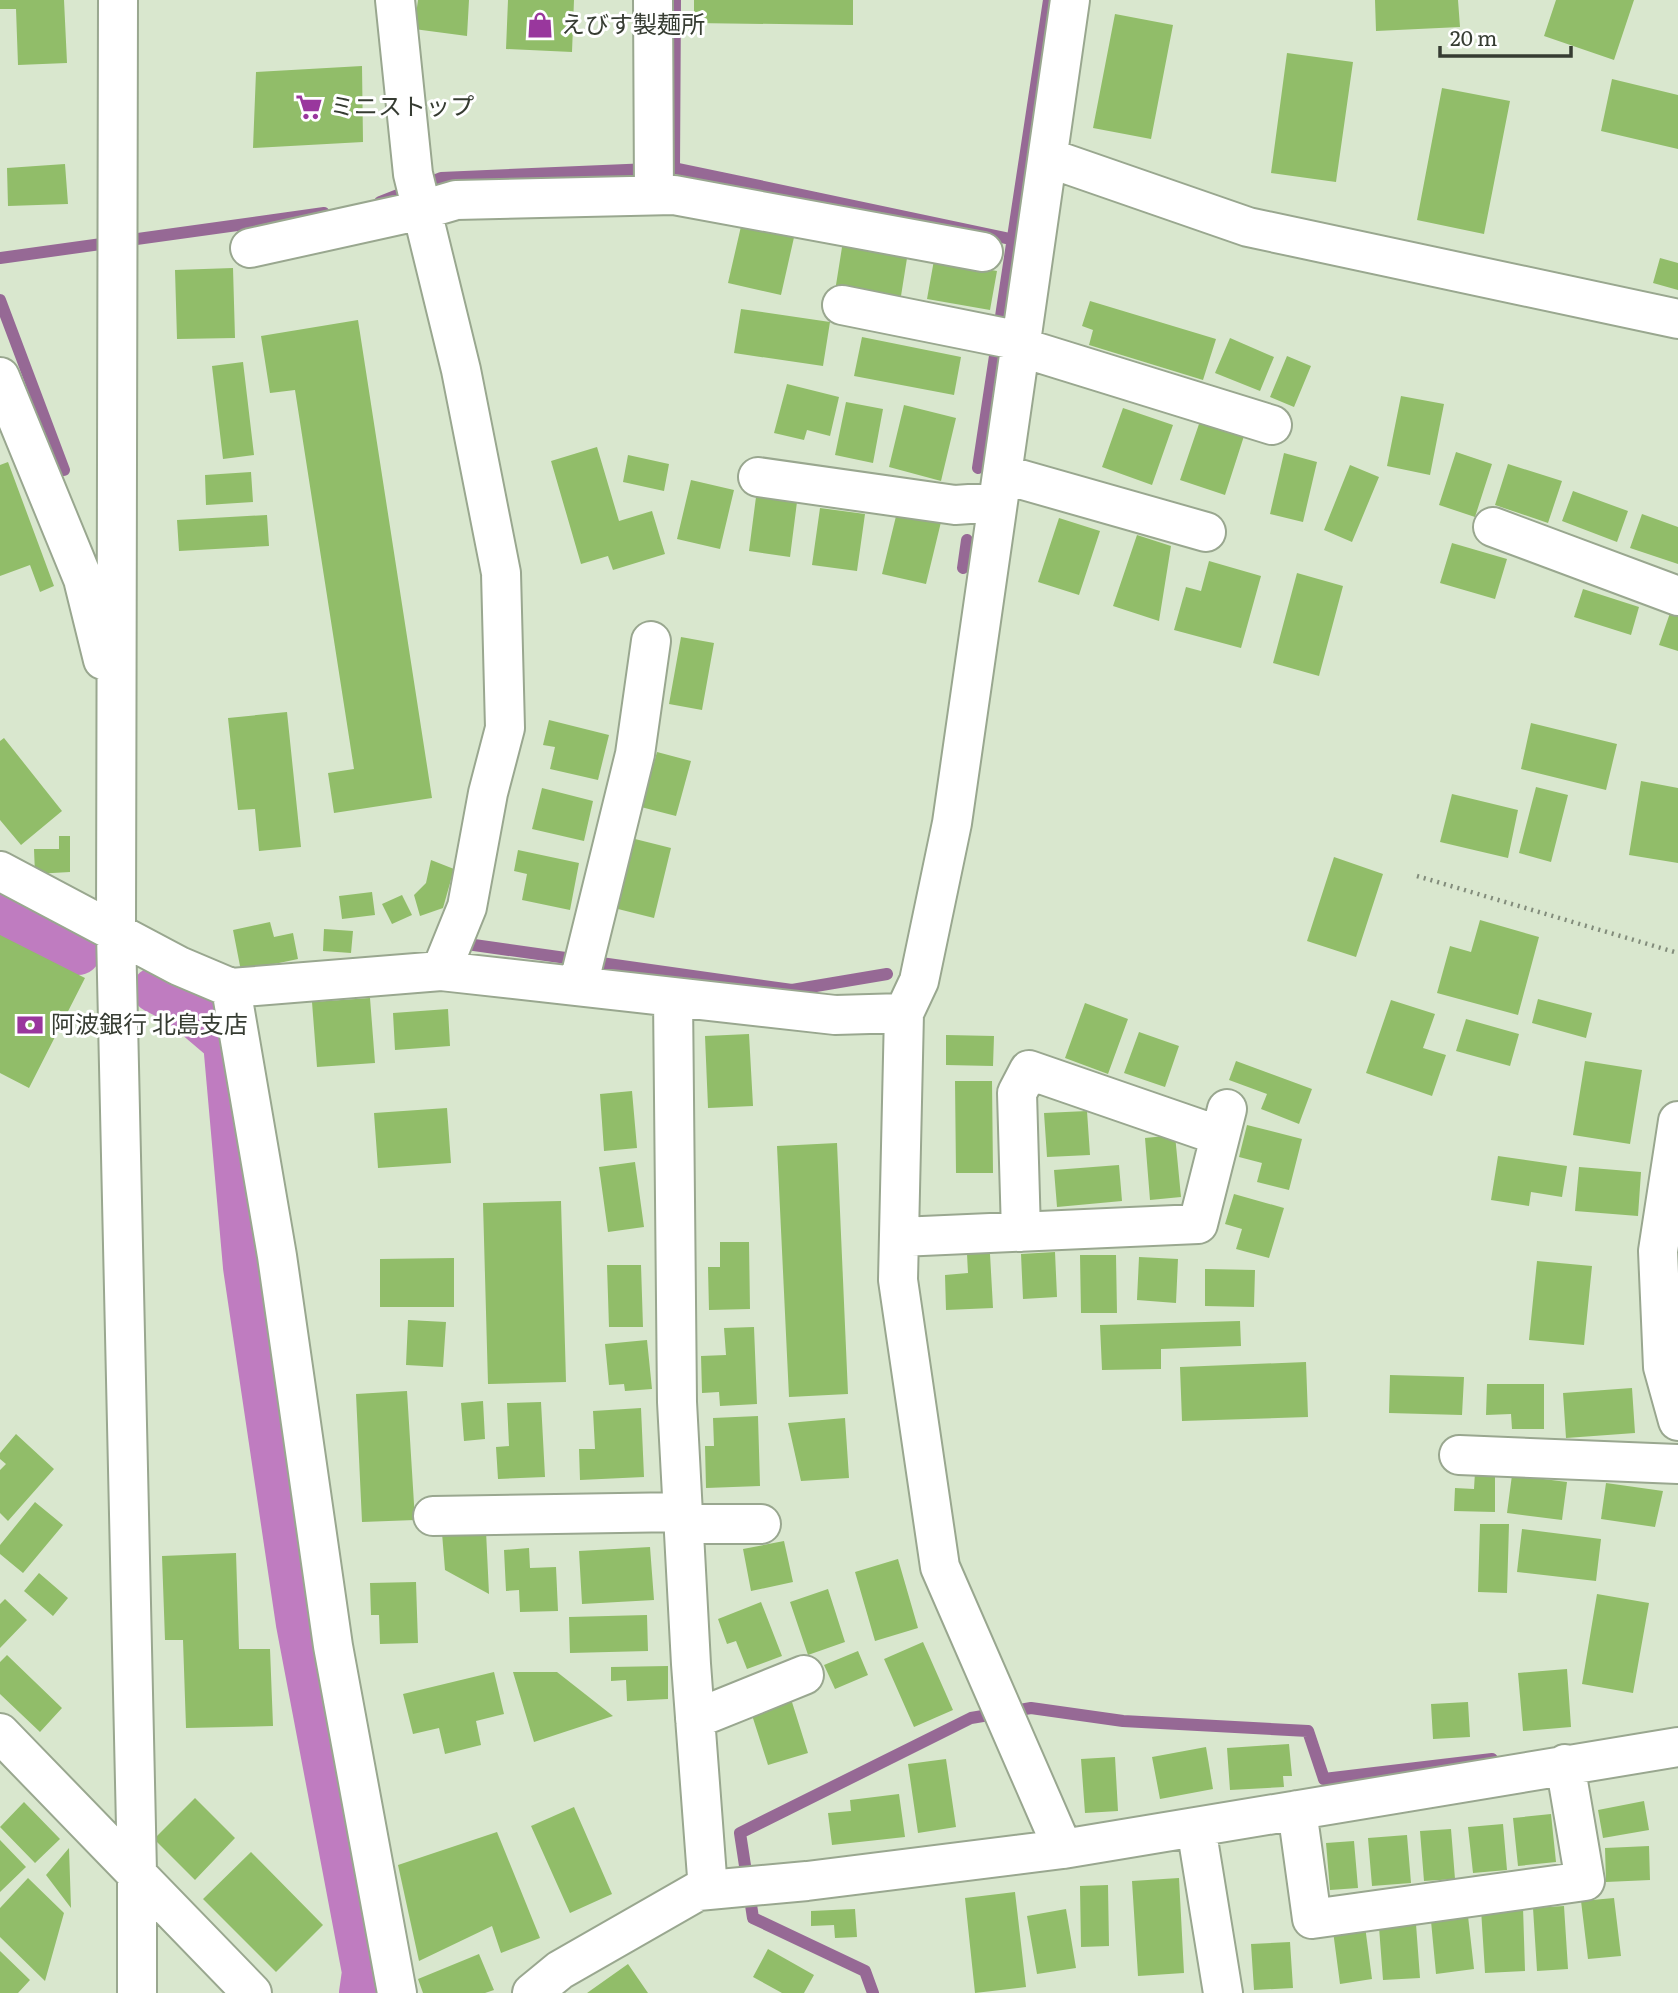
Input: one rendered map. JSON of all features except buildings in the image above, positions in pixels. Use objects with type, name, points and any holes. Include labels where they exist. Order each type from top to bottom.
[{"type":"street","points":[[118,0],[116,932],[137,1872],[137,1993]]},
{"type":"street","points":[[395,0],[414,174],[461,370],[501,573],[505,728],[488,793],[467,907],[441,971]]},
{"type":"street","points":[[653,0],[654,195]]},
{"type":"street","points":[[1063,1849],[940,1567],[898,1280],[904,1013],[919,981],[952,823],[1000,488],[1010,340],[1049,158],[1070,0]]},
{"type":"street","points":[[1049,158],[1248,227],[1678,319]]},
{"type":"street","points":[[250,248],[456,200],[674,195],[983,252]]},
{"type":"street","points":[[842,304],[1010,340],[1272,425]]},
{"type":"street","points":[[0,377],[83,579],[117,718]]},
{"type":"street","points":[[758,477],[956,505],[1000,488],[1206,532]]},
{"type":"street","points":[[1493,527],[1678,596]]},
{"type":"street","points":[[578,986],[635,754],[651,640]]},
{"type":"street","points":[[0,871],[179,966],[231,988],[441,971],[835,1015],[904,1013]]},
{"type":"street","points":[[231,988],[277,1256],[333,1646],[397,1993]]},
{"type":"street","points":[[673,997],[677,1402],[695,1719],[708,1890]]},
{"type":"street","points":[[900,1237],[1021,1232],[1198,1224],[1224,1123],[1029,1070],[1017,1093],[1021,1232]]},
{"type":"street","points":[[1678,1121],[1658,1251],[1669,1277],[1663,1367],[1678,1421]]},
{"type":"street","points":[[1460,1455],[1678,1464]]},
{"type":"street","points":[[433,1516],[683,1518],[761,1524]]},
{"type":"street","points":[[695,1719],[804,1675]]},
{"type":"street","points":[[532,1993],[561,1970],[698,1891],[1063,1849],[1678,1746]]},
{"type":"street","points":[[8,1755],[137,1872],[252,1993]]},
{"type":"street","points":[[1297,1810],[1312,1919],[1585,1881],[1565,1764]]},
{"type":"street","points":[[1196,1827],[1223,1993]]},
{"type":"path","points":[[1417,876],[1678,953]]},
{"type":"waterway","points":[[674,168],[675,0]]},
{"type":"waterway","points":[[978,468],[1049,0]]},
{"type":"waterway","points":[[380,202],[441,178],[674,168],[1015,240]]},
{"type":"waterway","points":[[0,258],[324,213]]},
{"type":"waterway","points":[[0,300],[64,470]]},
{"type":"waterway","points":[[963,568],[967,540]]},
{"type":"waterway","points":[[0,914],[78,952]]},
{"type":"waterway","points":[[467,944],[792,990],[887,974]]},
{"type":"waterway","points":[[155,990],[179,1002],[226,1042],[246,1267],[299,1624],[365,1972],[362,1993]]},
{"type":"waterway","points":[[873,1993],[865,1971],[753,1918],[740,1833],[971,1718],[1031,1708],[1123,1721],[1308,1731],[1324,1779],[1492,1759]]},
{"type":"place","name":"えびす製麺所","points":[[540,25]]},
{"type":"place","name":"ミニストップ","points":[[309,107]]},
{"type":"place","name":"阿波銀行 北島支店","points":[[30,1025]]}]
